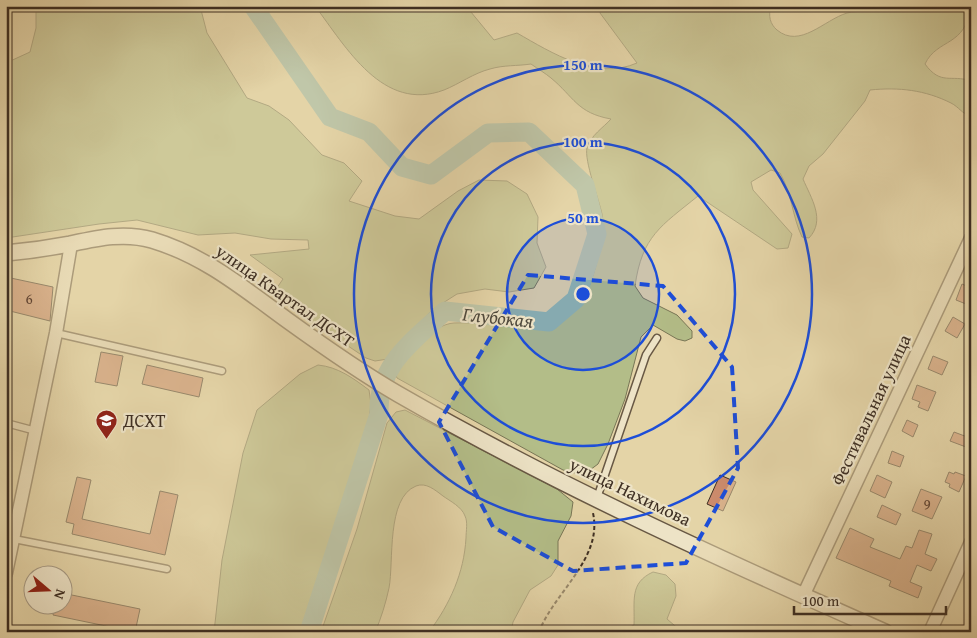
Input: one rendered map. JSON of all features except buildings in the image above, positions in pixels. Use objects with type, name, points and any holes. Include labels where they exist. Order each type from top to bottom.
[{"type":"street","name":"улица Квартал ДСХТ","points":[[6,253],[71,244],[99,237],[127,236],[151,240],[222,272],[317,342],[365,374]]},
{"type":"street","name":"Фестивальная улица","points":[[803,596],[971,238]]},
{"type":"street","points":[[6,574],[12,536],[56,333],[71,244]]},
{"type":"street","name":"улица Нахимова","points":[[365,374],[396,393],[597,498],[803,596],[885,632]]},
{"type":"street","points":[[930,632],[971,542]]},
{"type":"lane","points":[[56,333],[222,371]]},
{"type":"lane","points":[[597,498],[643,364],[657,338]]},
{"type":"lane","points":[[6,423],[36,431]]},
{"type":"lane","points":[[12,536],[167,569]]},
{"type":"path","points":[[539,632],[550,608],[573,577],[592,546],[595,531],[593,510],[597,498]]},
{"type":"highlighted area","points":[[528,275],[663,286],[732,367],[738,468],[686,563],[573,571],[493,527],[439,422]]},
{"type":"green space","points":[[36,6],[200,6],[207,33],[247,98],[269,106],[289,120],[322,155],[344,163],[362,181],[349,201],[395,216],[419,219],[458,191],[479,180],[507,181],[527,194],[538,217],[537,243],[546,267],[534,288],[509,292],[485,289],[457,294],[432,310],[388,359],[375,361],[366,358],[272,295],[283,279],[250,255],[309,249],[308,240],[271,239],[235,233],[198,235],[137,220],[6,238],[6,63],[30,52],[36,28]]},
{"type":"green space","points":[[315,6],[466,6],[494,40],[517,33],[560,56],[590,67],[606,69],[622,68],[637,63],[600,13],[599,6],[771,6],[771,22],[775,28],[786,35],[794,36],[803,35],[847,13],[867,11],[880,6],[970,6],[968,19],[958,36],[937,50],[925,64],[931,71],[941,77],[971,81],[971,116],[965,114],[951,103],[922,92],[902,89],[870,90],[865,101],[823,154],[809,166],[803,179],[813,201],[817,216],[814,231],[809,238],[802,237],[787,188],[780,173],[771,170],[751,182],[753,190],[792,234],[788,248],[777,249],[698,196],[664,224],[648,243],[638,269],[635,286],[643,298],[677,315],[692,331],[692,338],[685,341],[677,339],[653,325],[641,337],[625,399],[608,444],[598,464],[586,473],[575,473],[563,470],[397,378],[395,373],[405,358],[420,342],[437,329],[446,325],[463,323],[520,326],[545,325],[554,323],[562,318],[581,300],[586,294],[599,253],[603,222],[590,170],[587,148],[594,136],[611,119],[591,113],[583,108],[551,78],[531,64],[490,69],[444,90],[422,95],[402,92],[385,84],[368,72],[353,57]]},
{"type":"green space","points":[[318,365],[339,371],[369,390],[371,404],[368,427],[304,632],[214,632],[222,560],[243,453],[257,410],[300,374]]},
{"type":"green space","points":[[405,410],[557,489],[573,502],[571,516],[558,541],[558,565],[551,576],[530,590],[513,622],[511,632],[429,632],[455,588],[465,551],[467,524],[466,518],[459,507],[434,489],[420,485],[406,493],[400,503],[393,532],[389,588],[375,632],[321,632],[357,529],[387,423],[396,412]]},
{"type":"green space","points":[[653,572],[666,575],[675,584],[676,596],[667,619],[682,632],[620,632],[634,625],[634,601],[637,587],[645,576]]},
{"type":"waterway","name":"Глубокая","points":[[253,6],[330,117],[369,132],[402,167],[431,175],[488,133],[529,132],[585,185],[597,234],[576,299],[549,322],[445,311],[409,344],[390,368],[380,397],[379,414],[309,632]]},
{"type":"place","name":"ДСХТ","points":[[107,440]]}]
